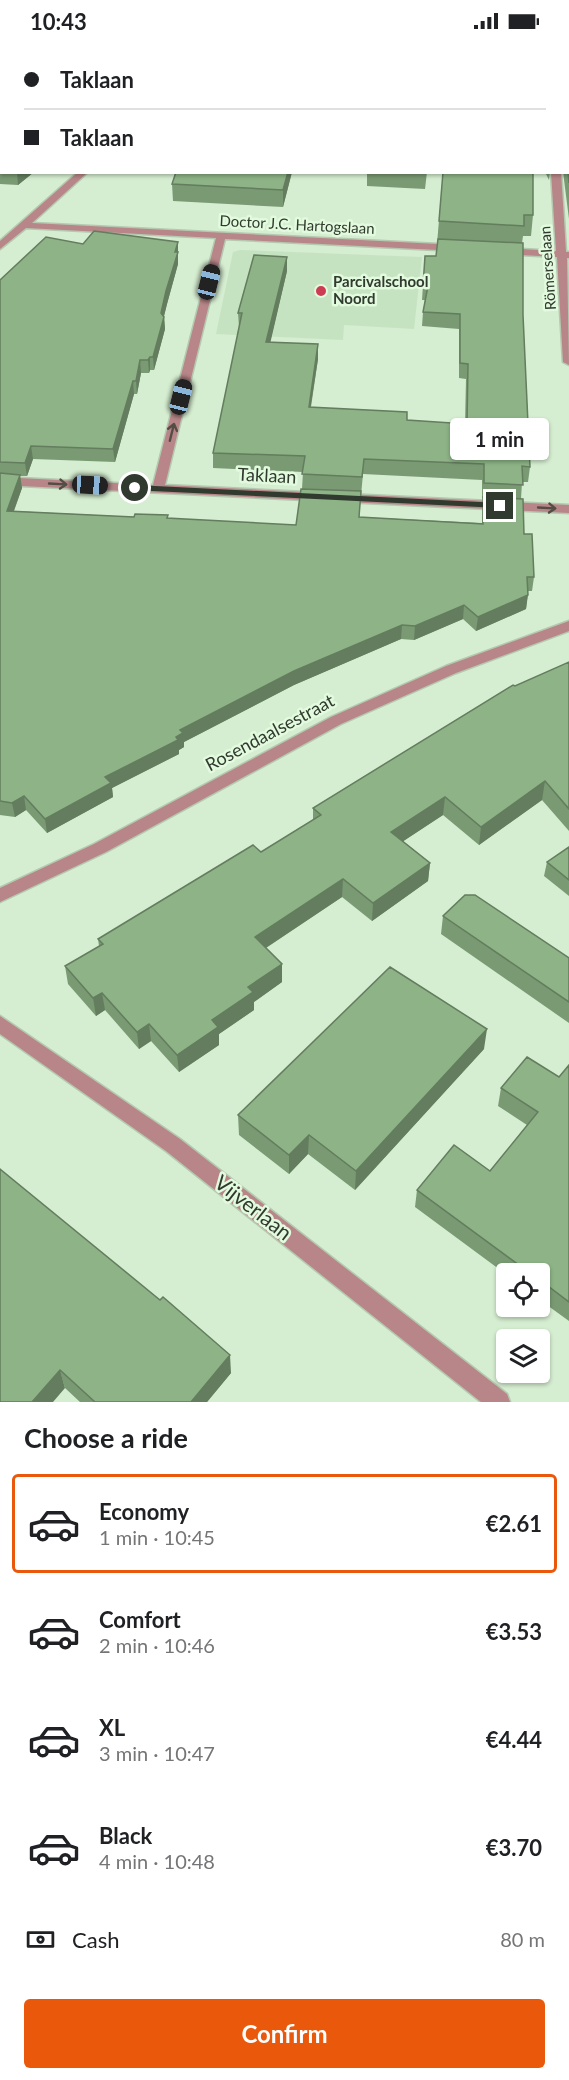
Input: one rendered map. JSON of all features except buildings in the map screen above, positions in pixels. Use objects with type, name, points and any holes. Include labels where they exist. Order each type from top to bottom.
[{"type":"street","points":[[0,246],[82,174]]},
{"type":"street","name":"Römerselaan","points":[[556,174],[566,254],[569,362]]},
{"type":"street","name":"Doctor J.C. Hartogslaan","points":[[23,225],[468,249]]},
{"type":"street","points":[[158,489],[221,236]]},
{"type":"street","points":[[492,250],[566,254]]},
{"type":"street","name":"Taklaan","points":[[0,481],[569,509]]},
{"type":"street","name":"Rosendaalsestraat","points":[[0,896],[78,861],[261,759],[360,707],[440,673],[569,626]]},
{"type":"street","name":"Vijverlaan","points":[[0,1024],[173,1145],[499,1402]]},
{"type":"shaded area","name":"Parcivalschool Noord","points":[[240,250],[422,257],[414,329],[344,325],[343,340],[216,334],[233,252]]},
{"type":"place","name":"Parcivalschool Noord","points":[[321,291]]},
{"type":"route","points":[[135,488],[500,506]]}]
